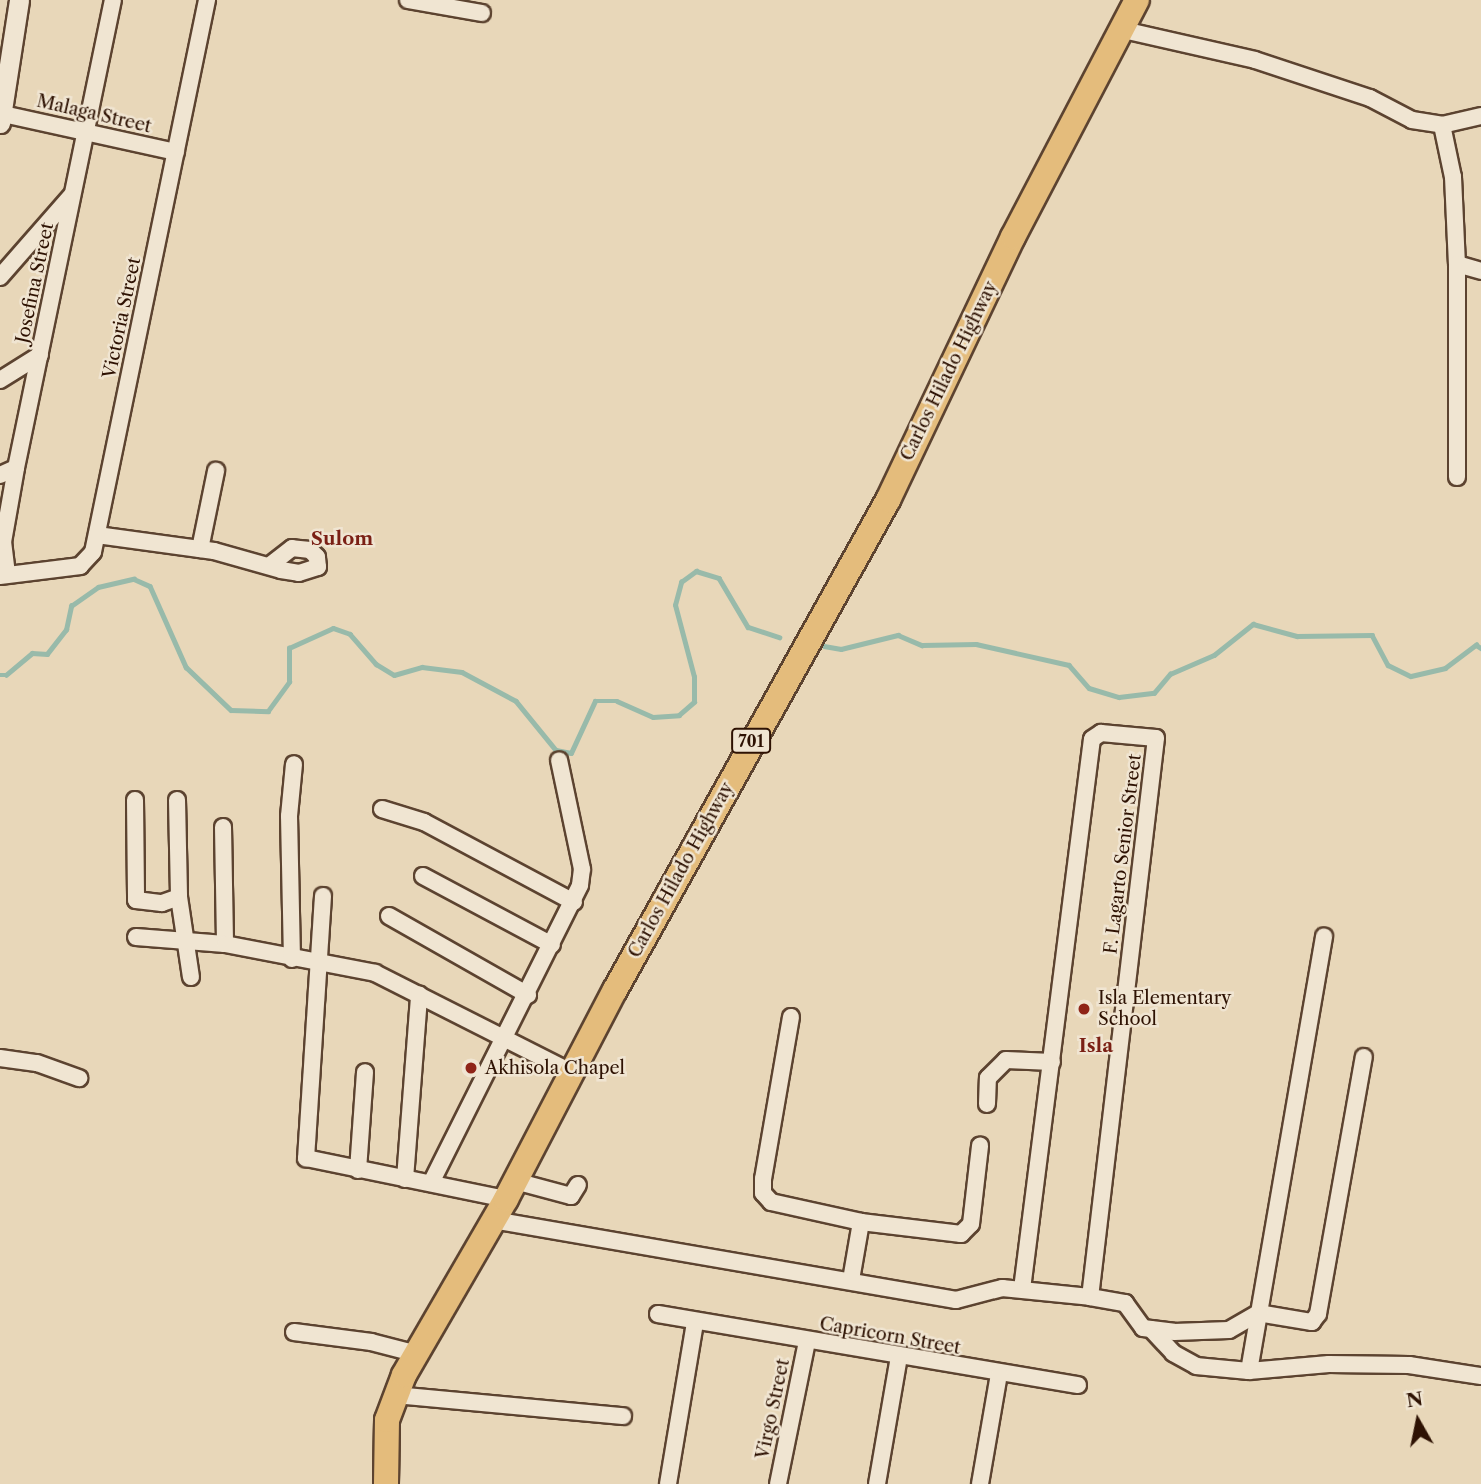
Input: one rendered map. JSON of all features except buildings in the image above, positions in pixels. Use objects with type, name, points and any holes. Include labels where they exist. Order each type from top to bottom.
[{"type":"main road","name":"Carlos Hilado Highway","points":[[386,1484],[383,1442],[395,1395],[888,500],[1013,237],[1119,29],[1137,0]]},
{"type":"street","points":[[2,118],[19,0]]},
{"type":"street","name":"Josefina Street","points":[[3,575],[3,542],[16,468],[88,131],[113,0]]},
{"type":"street","name":"Victoria Street","points":[[3,575],[80,566],[90,561],[207,0]]},
{"type":"street","points":[[408,0],[482,13]]},
{"type":"street","points":[[1119,29],[1255,61],[1370,98],[1412,120],[1443,125],[1481,116]]},
{"type":"street","name":"Malaga Street","points":[[2,118],[88,131],[176,152]]},
{"type":"street","points":[[1443,125],[1453,177],[1457,264],[1457,477]]},
{"type":"street","points":[[0,277],[73,195]]},
{"type":"street","points":[[1457,264],[1481,271]]},
{"type":"street","points":[[0,380],[40,355]]},
{"type":"street","points":[[0,475],[16,468]]},
{"type":"street","points":[[200,549],[216,471]]},
{"type":"street","points":[[97,535],[200,549],[269,566]]},
{"type":"street","name":"F. Lagarto Senior Street","points":[[1023,1289],[1092,739],[1101,733],[1156,738],[1090,1297]]},
{"type":"street","points":[[430,1183],[574,902],[582,869],[559,761]]},
{"type":"street","points":[[292,959],[289,816],[294,764]]},
{"type":"street","points":[[135,800],[136,900],[162,903],[179,897]]},
{"type":"street","points":[[177,800],[179,897],[188,940],[191,978]]},
{"type":"street","points":[[382,809],[424,822],[574,902]]},
{"type":"street","points":[[223,827],[225,944]]},
{"type":"street","points":[[423,876],[552,945]]},
{"type":"street","points":[[323,896],[305,1155],[308,1160],[430,1183],[571,1196],[578,1185]]},
{"type":"street","points":[[388,916],[528,995]]},
{"type":"street","points":[[1249,1371],[1324,936]]},
{"type":"street","points":[[136,937],[167,943],[188,940],[225,944],[375,974],[571,1072]]},
{"type":"street","points":[[405,1179],[419,995]]},
{"type":"street","points":[[791,1017],[763,1193],[771,1202],[861,1222],[957,1234],[967,1230],[980,1146]]},
{"type":"street","points":[[493,1220],[965,1301],[992,1289],[1023,1289],[1090,1297],[1125,1303],[1143,1328],[1207,1334],[1229,1330],[1258,1313],[1306,1322],[1317,1319],[1364,1057]]},
{"type":"street","points":[[0,1058],[37,1063],[79,1078]]},
{"type":"street","points":[[987,1104],[988,1078],[1006,1060],[1052,1062]]},
{"type":"street","points":[[358,1170],[365,1072]]},
{"type":"street","points":[[850,1280],[861,1222]]},
{"type":"street","name":"Capricorn Street","points":[[658,1314],[999,1374],[1078,1385]]},
{"type":"street","points":[[668,1484],[695,1322]]},
{"type":"street","points":[[1151,1329],[1182,1360],[1196,1366],[1249,1371],[1329,1364],[1409,1365],[1481,1376]]},
{"type":"street","points":[[294,1332],[371,1342],[417,1353]]},
{"type":"street","name":"Virgo Street","points":[[778,1484],[807,1341]]},
{"type":"street","points":[[877,1484],[899,1356]]},
{"type":"street","points":[[981,1484],[999,1374]]},
{"type":"street","points":[[395,1395],[623,1416]]},
{"type":"waterway","points":[[0,675],[6,675],[32,653],[47,654],[66,630],[71,606],[98,587],[134,579],[150,586],[186,667],[231,710],[268,711],[289,682],[289,648],[333,628],[350,634],[376,664],[394,675],[422,667],[462,672],[516,701],[556,750],[571,753],[595,701],[617,701],[653,717],[679,715],[694,702],[694,677],[675,605],[681,582],[696,571],[719,578],[748,627],[779,637]]},
{"type":"waterway","points":[[824,646],[841,649],[898,635],[922,645],[976,644],[1069,665],[1089,688],[1119,697],[1154,693],[1170,674],[1214,655],[1253,624],[1297,636],[1372,635],[1388,665],[1411,676],[1445,668],[1476,645],[1481,648]]},
{"type":"place","name":"Isla Elementary School","points":[[1084,1009]]},
{"type":"place","name":"Akhisola Chapel","points":[[471,1068]]},
{"type":"district","name":"Sulom","points":[[342,539]]},
{"type":"district","name":"Isla","points":[[1096,1046]]}]
